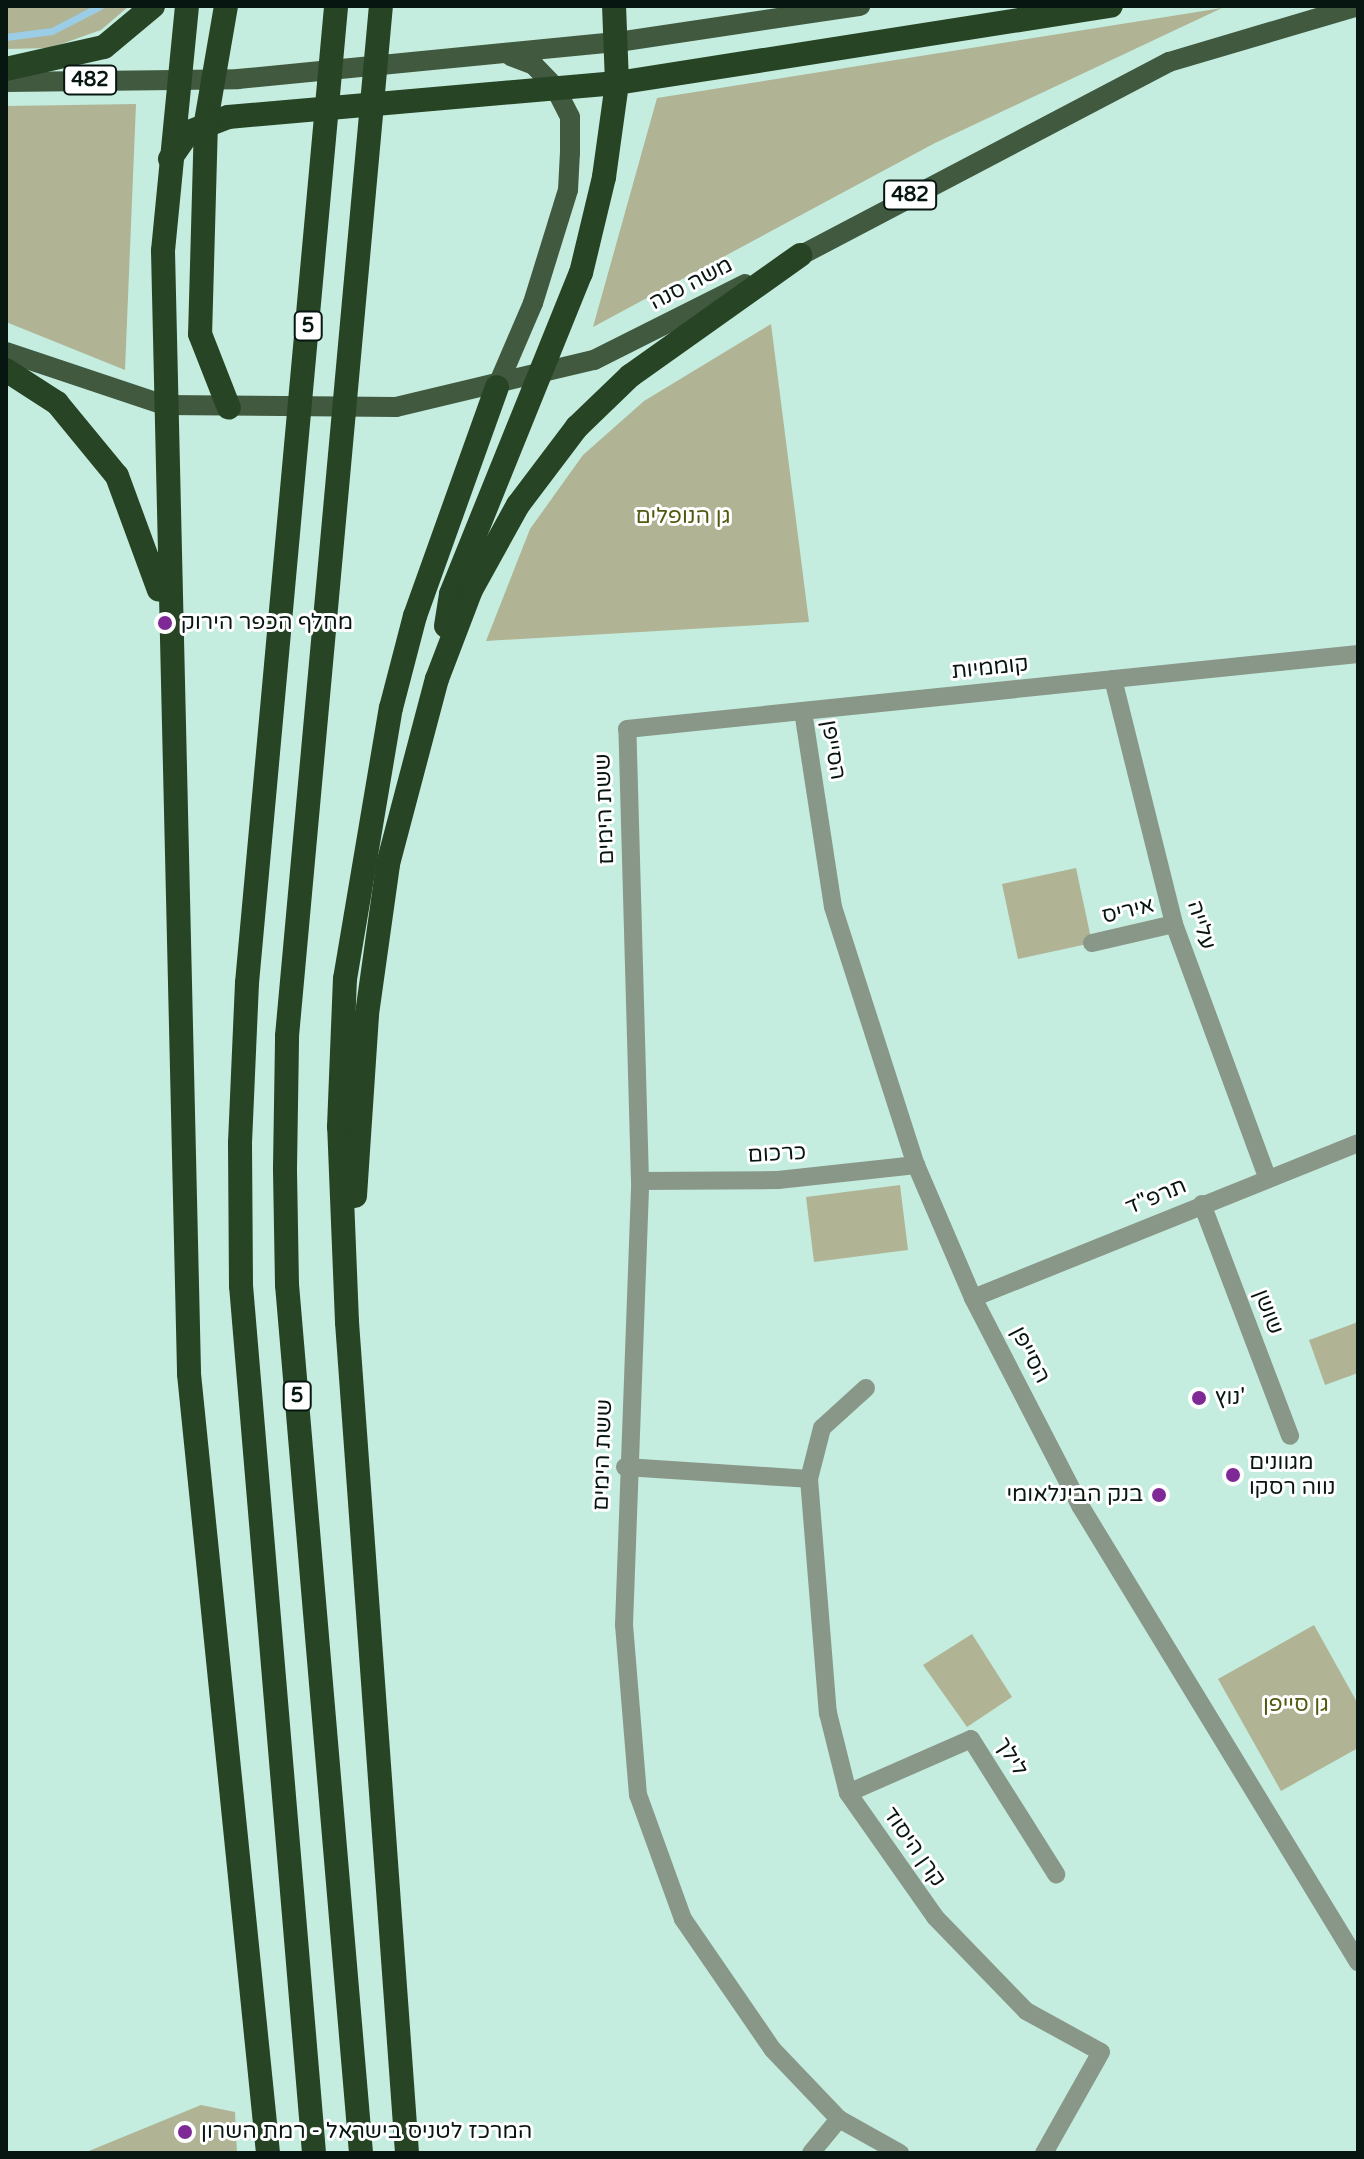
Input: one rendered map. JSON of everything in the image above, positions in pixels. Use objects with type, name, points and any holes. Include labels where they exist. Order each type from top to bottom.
[{"type":"highway","points":[[6,69],[104,47],[153,6]]},
{"type":"highway","points":[[187,6],[175,79],[169,162],[164,405],[189,1374],[268,2153]]},
{"type":"highway","points":[[226,6],[213,79],[217,120],[200,334],[238,410]]},
{"type":"highway","name":"5","points":[[314,2153],[241,1286],[240,1143],[247,983],[336,6]]},
{"type":"highway","name":"5","points":[[361,2153],[287,1285],[285,1168],[287,1036],[381,6]]},
{"type":"highway","points":[[347,1322],[367,1014],[383,894],[437,679],[451,594],[581,273],[617,83],[618,42],[614,6]]},
{"type":"highway","points":[[169,162],[178,142],[217,120],[617,83],[1111,6]]},
{"type":"highway","points":[[437,679],[471,590],[551,455],[630,376],[800,255]]},
{"type":"highway","points":[[6,370],[57,403],[117,476],[138,519],[169,621]]},
{"type":"highway","points":[[407,2153],[347,1322],[339,1127],[345,979],[364,839],[415,616],[497,387]]},
{"type":"main road","name":"482","points":[[6,82],[238,79],[618,42],[860,6]]},
{"type":"main road","name":"משה סנה","points":[[6,352],[164,405],[238,410],[396,407],[466,395],[541,377],[594,360],[1169,62],[1358,6]]},
{"type":"main road","points":[[497,387],[568,190],[570,117],[555,87],[534,65],[505,53]]},
{"type":"street","name":"קוממיות","points":[[627,729],[1358,654]]},
{"type":"street","name":"עלייה","points":[[1113,679],[1174,924],[1267,1177]]},
{"type":"street","name":"הסייפן","points":[[803,711],[833,907],[916,1165],[973,1298],[1081,1507],[1358,1962]]},
{"type":"street","name":"ששת הימים","points":[[627,729],[640,1181],[625,1467],[629,1729],[655,1851],[683,1919],[773,2050],[839,2119],[900,2153]]},
{"type":"street","name":"איריס","points":[[1092,943],[1174,924]]},
{"type":"street","name":"תרפ\"ד","points":[[973,1298],[1267,1177],[1358,1143]]},
{"type":"street","name":"כרכום","points":[[640,1181],[778,1180],[916,1165]]},
{"type":"street","name":"שושן","points":[[1202,1204],[1290,1436]]},
{"type":"street","name":"קרן היסוד","points":[[866,1388],[822,1428],[809,1479],[820,1661],[848,1793],[935,1917],[1016,2001],[1101,2052],[1044,2153]]},
{"type":"street","points":[[625,1467],[809,1479]]},
{"type":"street","name":"לילך","points":[[848,1793],[971,1739],[1056,1874]]},
{"type":"street","points":[[811,2153],[839,2119]]},
{"type":"green space","points":[[6,6],[129,6],[101,30],[50,48],[6,49]]},
{"type":"green space","points":[[1222,8],[935,143],[593,327],[657,98]]},
{"type":"green space","points":[[136,104],[125,370],[6,322],[6,106]]},
{"type":"green space","name":"גן הנופלים","points":[[771,324],[809,622],[486,641],[530,529],[583,455],[644,401]]},
{"type":"green space","points":[[1076,868],[1092,943],[1018,959],[1002,884]]},
{"type":"green space","points":[[900,1185],[908,1250],[814,1262],[806,1197]]},
{"type":"green space","points":[[1358,1322],[1358,1373],[1325,1385],[1309,1340]]},
{"type":"green space","name":"גן סייפן","points":[[1314,1625],[1358,1704],[1358,1748],[1281,1791],[1218,1679]]},
{"type":"green space","points":[[972,1634],[1012,1697],[967,1727],[923,1665]]},
{"type":"green space","name":"המרכז לטניס בישראל - רמת השרון","points":[[201,2105],[235,2112],[237,2153],[84,2153]]},
{"type":"waterway","points":[[6,37],[52,31],[100,6]]},
{"type":"place","name":"מחלף הכפר הירוק","points":[[165,623]]},
{"type":"place","name":"נוץ'","points":[[1199,1398]]},
{"type":"place","name":"מגוונים נווה רסקו","points":[[1233,1475]]},
{"type":"place","name":"בנק הבינלאומי","points":[[1159,1495]]},
{"type":"place","name":"המרכז לטניס בישראל - רמת השרון","points":[[185,2132]]}]
